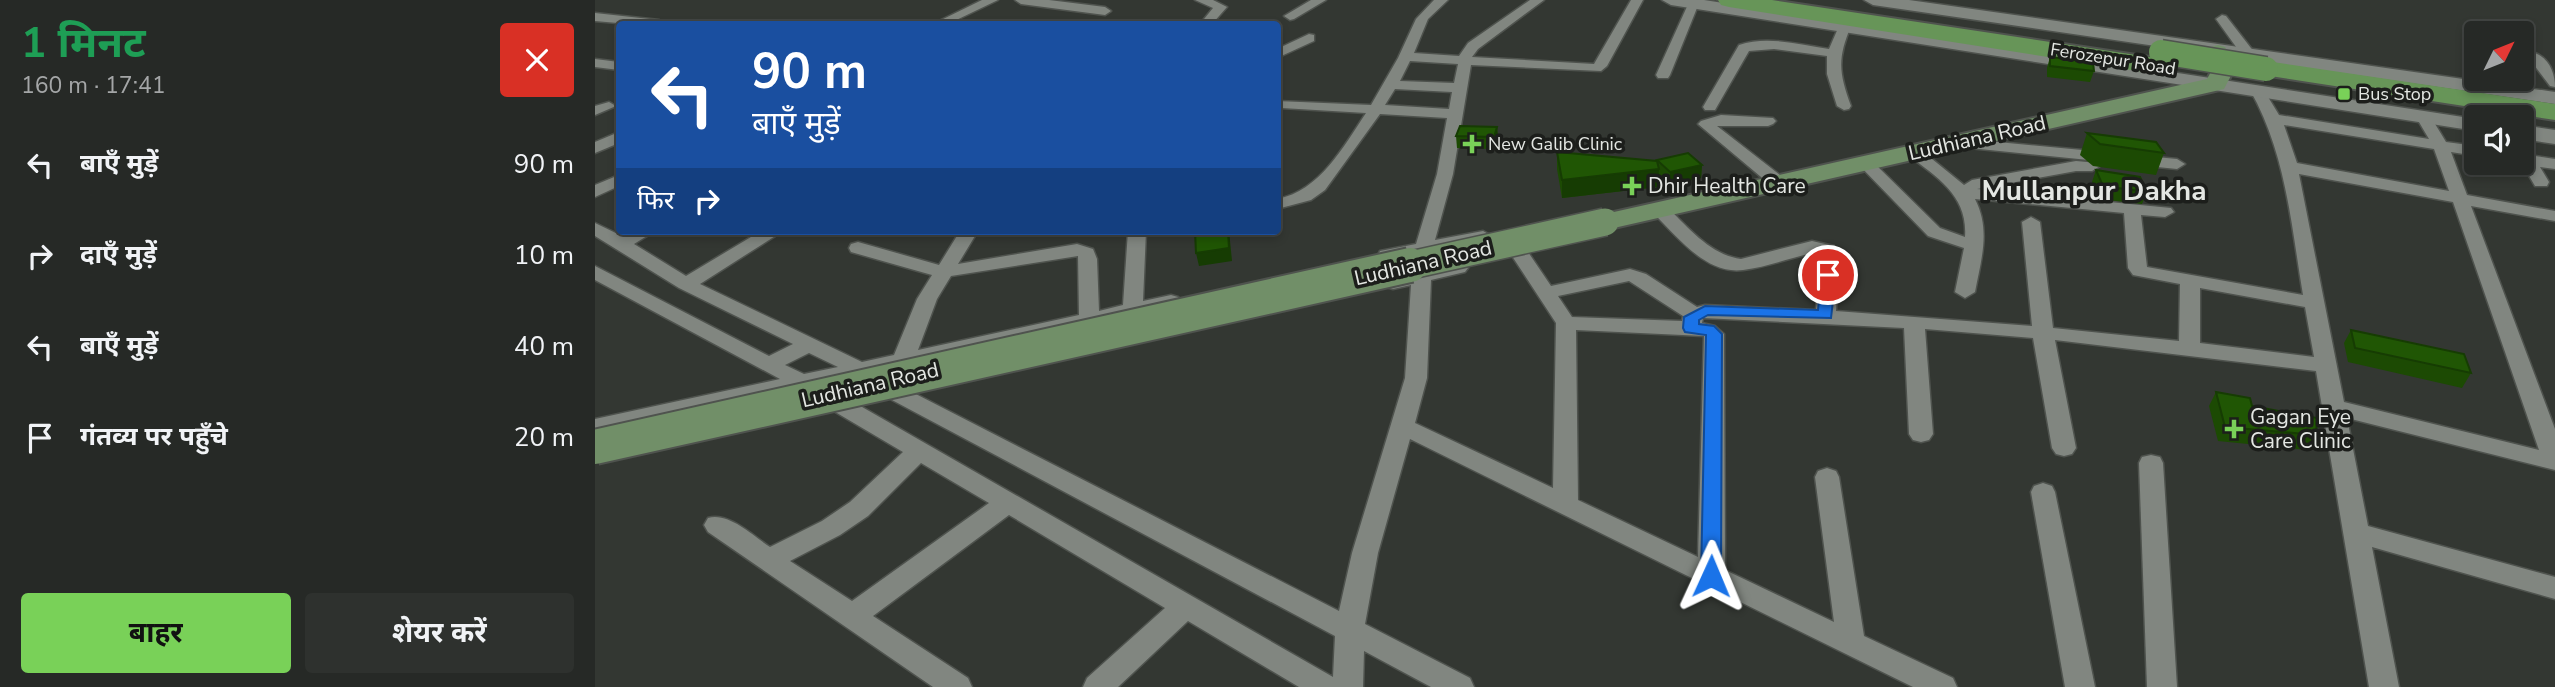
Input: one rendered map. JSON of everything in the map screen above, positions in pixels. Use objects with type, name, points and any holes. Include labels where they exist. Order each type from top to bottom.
[{"type":"highway","points":[[1797,0],[2162,60]]},
{"type":"highway","name":"Ferozepur Road","points":[[1743,7],[2260,74],[2464,111]]},
{"type":"highway","points":[[2260,74],[2555,112]]},
{"type":"highway","points":[[2534,123],[2555,126]]},
{"type":"main road","points":[[1671,0],[1743,7],[1845,26],[2216,83],[2260,74],[2555,98]]},
{"type":"main road","points":[[1873,0],[1940,5],[2218,51],[2260,74],[2424,117],[2464,123]]},
{"type":"main road","points":[[2216,83],[2224,68],[2218,51]]},
{"type":"main road","name":"Ludhiana Road","points":[[595,447],[1956,144],[2216,83]]},
{"type":"main road","points":[[2534,134],[2555,137]]},
{"type":"street","points":[[983,0],[991,0]]},
{"type":"street","points":[[946,21],[991,0]]},
{"type":"street","points":[[1021,0],[1105,11]]},
{"type":"street","points":[[1201,0],[1221,7],[1209,21]]},
{"type":"street","points":[[1290,16],[1320,0]]},
{"type":"street","points":[[1281,203],[1308,195],[1320,186],[1349,149],[1391,85],[1423,15],[1442,0]]},
{"type":"street","points":[[1510,0],[1536,2]]},
{"type":"street","points":[[1406,57],[1596,68],[1600,66],[1637,0]]},
{"type":"street","points":[[1424,247],[1445,174],[1465,61],[1472,46],[1536,2]]},
{"type":"street","points":[[1663,75],[1693,3]]},
{"type":"street","points":[[595,17],[632,21]]},
{"type":"street","points":[[2222,19],[2260,74],[2290,167],[2384,687]]},
{"type":"street","points":[[1844,106],[1835,80],[1832,53],[1845,26]]},
{"type":"street","points":[[1281,52],[1309,38]]},
{"type":"street","points":[[1710,107],[1748,45],[1762,44],[1832,53]]},
{"type":"street","points":[[2535,57],[2555,83]]},
{"type":"street","points":[[595,63],[616,66]]},
{"type":"street","points":[[1391,85],[1460,88]]},
{"type":"street","points":[[1281,106],[1457,114]]},
{"type":"street","points":[[2424,117],[2441,146],[2555,462]]},
{"type":"street","points":[[2274,119],[2464,149]]},
{"type":"street","points":[[1768,121],[1721,120],[1706,124],[1779,183]]},
{"type":"street","points":[[595,148],[616,138]]},
{"type":"street","points":[[1956,144],[2177,164]]},
{"type":"street","points":[[1915,153],[1962,190],[1977,222],[1976,244],[1965,292]]},
{"type":"street","points":[[2534,160],[2555,164]]},
{"type":"street","points":[[1866,163],[1934,232],[1958,242],[1976,244]]},
{"type":"street","points":[[1962,190],[2076,166],[2140,173]]},
{"type":"street","points":[[2290,167],[2555,216]]},
{"type":"street","points":[[2534,172],[2541,183]]},
{"type":"street","points":[[595,192],[616,182]]},
{"type":"street","points":[[1962,190],[2165,212]]},
{"type":"street","points":[[2132,209],[2138,268],[2146,274],[2316,303]]},
{"type":"street","points":[[1660,210],[1712,257],[1729,265],[1741,265],[1812,247],[1827,250],[1830,254],[1826,315]]},
{"type":"street","points":[[595,427],[1424,247],[1570,219],[1605,222]]},
{"type":"street","points":[[595,461],[1421,277],[1582,238],[1605,222]]},
{"type":"street","points":[[2031,222],[2043,334],[2064,448]]},
{"type":"street","points":[[595,228],[686,284],[860,369]]},
{"type":"street","points":[[623,243],[638,235]]},
{"type":"street","points":[[686,284],[768,235]]},
{"type":"street","points":[[903,360],[917,320],[966,235]]},
{"type":"street","points":[[1133,309],[1137,235]]},
{"type":"street","points":[[858,248],[943,272],[1077,250],[1086,253],[1088,259],[1089,319]]},
{"type":"street","points":[[1520,253],[1566,323],[1565,505]]},
{"type":"street","points":[[595,272],[801,382],[1006,504],[1325,687]]},
{"type":"street","points":[[1547,293],[1630,275],[1639,278],[1692,321],[1714,334],[1711,576]]},
{"type":"street","points":[[1348,687],[1350,628],[1365,553],[1416,378],[1421,277]]},
{"type":"street","points":[[2189,348],[2190,281]]},
{"type":"street","points":[[1566,323],[1692,321],[1705,310],[1826,315],[2189,348],[2327,366]]},
{"type":"street","points":[[1914,321],[1920,433]]},
{"type":"street","points":[[768,365],[810,344]]},
{"type":"street","points":[[900,395],[1459,687]]},
{"type":"street","points":[[2334,407],[2555,462]]},
{"type":"street","points":[[1403,427],[1942,687]]},
{"type":"street","points":[[768,560],[831,528],[859,509],[917,452]]},
{"type":"street","points":[[2151,463],[2162,687]]},
{"type":"street","points":[[1828,477],[1851,643]]},
{"type":"street","points":[[2043,492],[2080,687]]},
{"type":"street","points":[[852,616],[1006,504]]},
{"type":"street","points":[[717,525],[957,687]]},
{"type":"street","points":[[2357,533],[2555,588]]},
{"type":"street","points":[[1098,687],[1185,607]]},
{"type":"building","points":[[2050,57],[2093,62],[2094,71],[2050,66]]},
{"type":"building","points":[[1460,126],[1497,127],[1494,137],[1456,136]]},
{"type":"building","points":[[2087,133],[2156,142],[2164,153],[2100,144]]},
{"type":"building","points":[[1557,152],[1657,161],[1659,169],[1562,180]]},
{"type":"building","points":[[1688,153],[1702,165],[1670,172],[1657,160]]},
{"type":"building","points":[[2096,170],[2140,177],[2147,192],[2103,186]]},
{"type":"building","points":[[1195,235],[1228,235],[1229,248],[1196,253]]},
{"type":"building","points":[[2351,330],[2464,354],[2471,373],[2355,348]]},
{"type":"building","points":[[2216,392],[2250,398],[2252,406],[2317,418],[2316,435],[2225,427]]},
{"type":"place","name":"Bus Stop","points":[[2344,94]]},
{"type":"place","name":"New Galib Clinic","points":[[1472,144]]},
{"type":"place","name":"Dhir Health Care","points":[[1632,186]]},
{"type":"place","name":"Gagan Eye Care Clinic","points":[[2234,429]]},
{"type":"district","name":"Mullanpur Dakha","points":[[2094,191]]},
{"type":"route","points":[[1711,576],[1714,334],[1712,331],[1691,328],[1692,317],[1705,310],[1826,315],[1828,275]]}]
